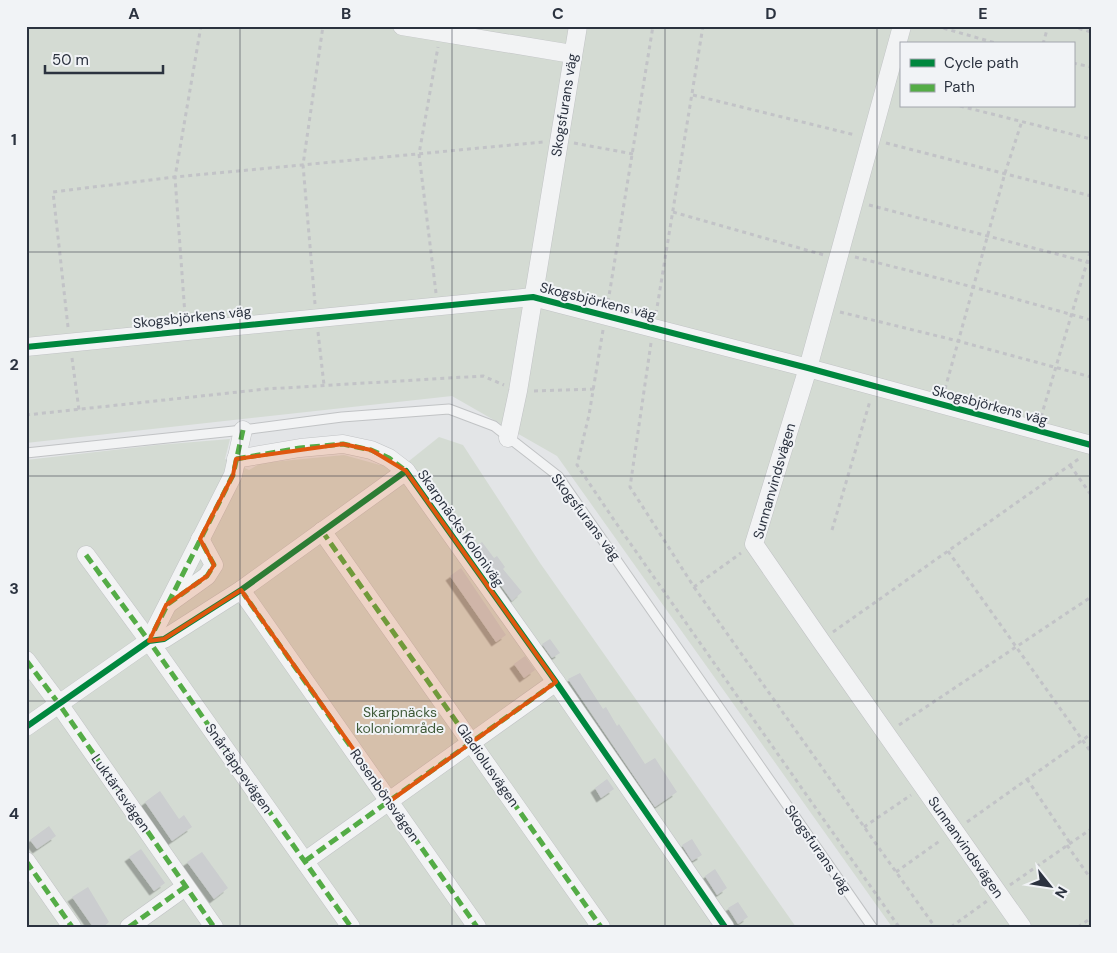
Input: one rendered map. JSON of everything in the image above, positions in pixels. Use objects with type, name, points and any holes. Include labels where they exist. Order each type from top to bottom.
[{"type":"street","points":[[402,26],[572,54]]},
{"type":"street","name":"Skogsfurans väg","points":[[508,438],[518,391],[578,26]]},
{"type":"street","name":"Sunnanvindsvägen","points":[[902,26],[808,368],[754,544],[1022,927]]},
{"type":"street","name":"Skogsbjörkens väg","points":[[26,347],[533,297],[941,404],[1037,431],[1087,450]]},
{"type":"street","points":[[86,556],[149,641],[233,475],[243,430]]},
{"type":"street","name":"Skarpnäcks Koloniväg","points":[[236,459],[300,448],[343,444],[371,450],[388,458],[406,471],[556,682],[720,925]]},
{"type":"street","name":"Skarpnäcks Koloniväg","points":[[26,727],[149,641],[164,639],[240,590],[406,471]]},
{"type":"street","name":"Gladiolusvägen","points":[[322,531],[601,927]]},
{"type":"street","points":[[166,605],[207,576],[214,565],[200,538]]},
{"type":"street","name":"Rosenbönsvägen","points":[[240,590],[477,927]]},
{"type":"street","name":"Snårtäppevägen","points":[[149,641],[351,927]]},
{"type":"street","name":"Luktärtsvägen","points":[[26,660],[59,704],[214,927]]},
{"type":"street","points":[[305,861],[556,682]]},
{"type":"street","points":[[26,861],[72,927]]},
{"type":"street","points":[[129,927],[185,886]]},
{"type":"lane","points":[[26,453],[342,418],[449,409],[494,426],[508,438]]},
{"type":"lane","name":"Skogsfurans väg","points":[[508,438],[558,476],[872,927]]},
{"type":"path","points":[[186,330],[175,177],[201,26]]},
{"type":"path","points":[[324,26],[303,165],[316,317],[324,385]]},
{"type":"path","points":[[654,26],[594,389],[577,465],[899,927]]},
{"type":"path","points":[[936,26],[993,42]]},
{"type":"path","points":[[1044,42],[1048,26]]},
{"type":"path","points":[[1071,26],[1091,32]]},
{"type":"path","points":[[437,306],[419,154],[440,32]]},
{"type":"path","points":[[1074,63],[1091,68]]},
{"type":"path","points":[[692,95],[1091,196]]},
{"type":"path","points":[[968,108],[1091,139]]},
{"type":"path","points":[[941,404],[1005,173],[1022,121]]},
{"type":"path","points":[[79,410],[69,342],[53,192],[175,177],[558,140],[633,154]]},
{"type":"path","points":[[854,201],[1089,262]]},
{"type":"path","points":[[673,212],[839,256],[973,286],[1091,320]]},
{"type":"path","points":[[1037,431],[1089,262],[1091,249]]},
{"type":"path","points":[[824,308],[958,341],[1091,377]]},
{"type":"path","points":[[26,415],[266,389],[483,376],[518,391],[594,389]]},
{"type":"path","points":[[832,530],[874,386]]},
{"type":"path","points":[[821,641],[1070,465],[1087,450]]},
{"type":"path","points":[[558,476],[577,465]]},
{"type":"path","points":[[1070,465],[1091,495]]},
{"type":"path","points":[[948,551],[1091,752]]},
{"type":"path","points":[[694,588],[935,927]]},
{"type":"path","points":[[886,734],[1091,597]]},
{"type":"path","points":[[896,872],[1091,734]]},
{"type":"path","points":[[1027,779],[1091,879]]},
{"type":"path","points":[[864,827],[923,786]]},
{"type":"path","points":[[950,927],[1091,829]]},
{"type":"path","points":[[1078,927],[1091,918]]},
{"type":"highlighted area","points":[[343,444],[371,450],[406,471],[556,682],[390,801],[241,590],[164,639],[149,641],[166,605],[207,576],[214,565],[200,539],[233,475],[236,459]]},
{"type":"green space","points":[[26,26],[1091,26],[1091,927],[892,927],[557,456],[452,396],[26,443]]},
{"type":"green space","name":"Skarpnäcks koloniområde","points":[[439,437],[463,445],[540,563],[796,927],[26,927],[26,460],[157,445],[230,439],[225,459],[249,470],[261,463],[344,455],[380,465],[409,461]]},
{"type":"building","points":[[482,542],[494,558],[497,556],[505,567],[503,569],[522,592],[512,601],[474,548]]},
{"type":"building","points":[[461,568],[506,635],[496,642],[450,576]]},
{"type":"building","points":[[550,639],[560,653],[552,658],[542,644]]},
{"type":"building","points":[[525,656],[535,670],[524,678],[514,664]]},
{"type":"building","points":[[580,673],[603,709],[606,707],[617,726],[619,724],[645,764],[655,758],[677,792],[655,807],[568,679]]},
{"type":"building","points":[[607,779],[614,789],[601,798],[595,788]]},
{"type":"building","points":[[160,791],[179,819],[184,815],[192,827],[172,841],[145,802]]},
{"type":"building","points":[[49,826],[56,836],[37,849],[30,840]]},
{"type":"building","points":[[692,839],[702,855],[692,861],[682,845]]},
{"type":"building","points":[[141,849],[165,883],[154,891],[129,857]]},
{"type":"building","points":[[202,852],[228,888],[214,899],[187,862]]},
{"type":"building","points":[[715,869],[727,888],[717,895],[705,876]]},
{"type":"building","points":[[88,887],[109,922],[103,927],[93,927],[72,897]]},
{"type":"building","points":[[738,902],[748,917],[738,924],[728,908]]},
{"type":"marked path","points":[[243,430],[233,475],[149,641],[351,927]]},
{"type":"marked path","points":[[236,459],[300,448],[343,444],[371,450],[389,458],[406,471]]},
{"type":"marked path","points":[[322,531],[601,927]]},
{"type":"marked path","points":[[168,604],[207,576],[214,565],[200,539]]},
{"type":"marked path","points":[[86,555],[149,641]]},
{"type":"marked path","points":[[241,590],[477,927]]},
{"type":"marked path","points":[[26,660],[59,704],[214,927]]},
{"type":"marked path","points":[[305,861],[556,682]]},
{"type":"marked path","points":[[26,861],[72,927]]},
{"type":"marked path","points":[[129,927],[185,887]]},
{"type":"cycle path","points":[[26,347],[533,297],[808,368],[1091,445]]},
{"type":"cycle path","points":[[26,727],[149,641],[164,639],[241,590],[406,471],[556,682],[725,927]]}]
